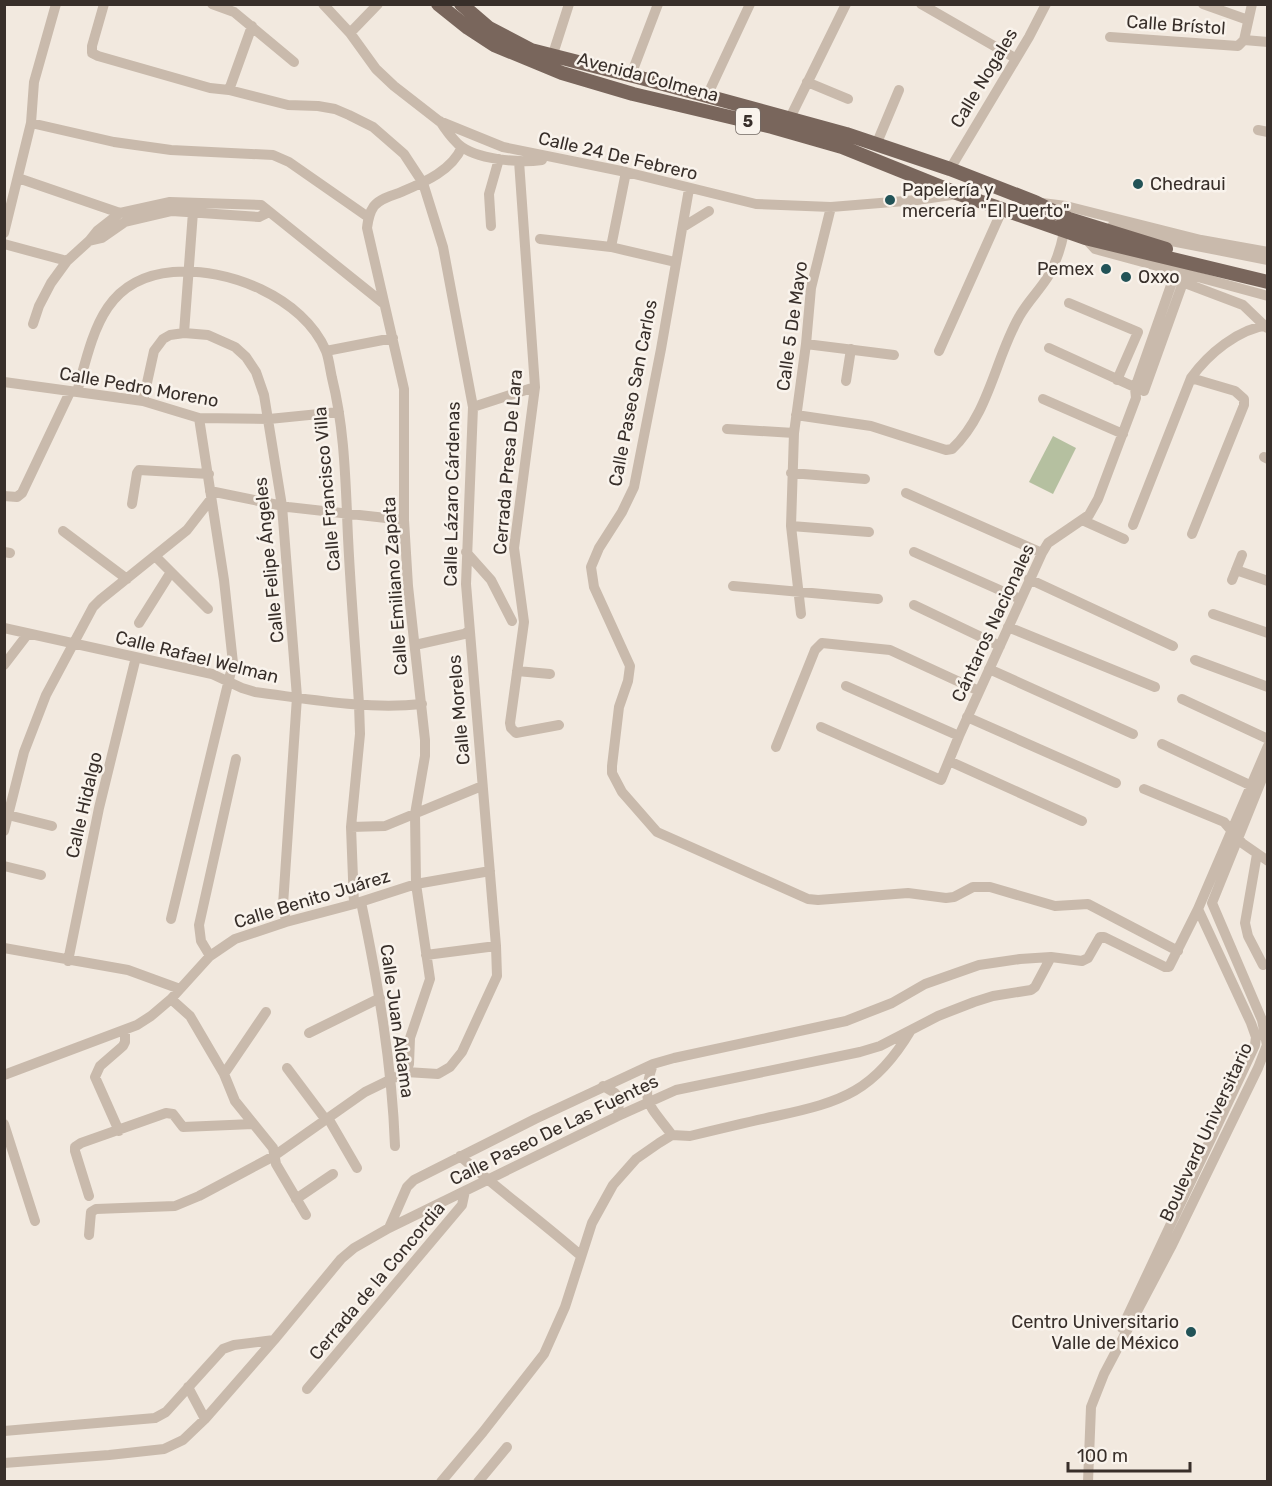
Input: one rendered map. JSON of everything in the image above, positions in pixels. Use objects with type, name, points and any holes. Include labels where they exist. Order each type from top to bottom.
[{"type":"main road","name":"Avenida Colmena","points":[[438,4],[494,45],[562,73],[633,94],[772,127],[842,147],[959,194],[1003,208],[1066,219]]},
{"type":"main road","name":"Avenida Colmena","points":[[461,4],[477,10],[501,35],[531,50],[707,96]]},
{"type":"main road","name":"5","points":[[707,96],[846,134],[950,168],[1035,202],[1066,219],[1210,262],[1268,273]]},
{"type":"main road","name":"5","points":[[1066,219],[1085,238],[1266,292]]},
{"type":"street","points":[[4,233],[13,184],[31,123],[33,81],[56,4]]},
{"type":"street","name":"Calle Lázaro Cárdenas","points":[[104,4],[92,46],[92,52],[98,56],[210,88],[229,90],[288,105],[318,106],[350,115],[373,127],[404,154],[423,183],[443,247],[473,407],[466,552],[466,584],[471,622],[469,631]]},
{"type":"street","points":[[212,4],[234,12],[294,62]]},
{"type":"street","name":"Calle 24 De Febrero","points":[[323,4],[350,33],[383,76],[440,121],[503,147],[626,172],[756,204],[831,207],[959,194]]},
{"type":"street","points":[[350,33],[378,4]]},
{"type":"street","points":[[552,57],[569,4]]},
{"type":"street","points":[[631,75],[658,4]]},
{"type":"street","points":[[707,96],[750,4]]},
{"type":"street","points":[[790,118],[846,4]]},
{"type":"street","points":[[921,4],[1015,58]]},
{"type":"street","name":"Calle Nogales","points":[[950,168],[1029,37],[1046,4]]},
{"type":"street","points":[[1203,4],[1248,20]]},
{"type":"street","points":[[1242,43],[1252,4]]},
{"type":"street","points":[[229,90],[252,26]]},
{"type":"street","name":"Calle Brístol","points":[[1110,37],[1242,43],[1268,42]]},
{"type":"street","points":[[807,82],[848,99]]},
{"type":"street","points":[[876,145],[899,90]]},
{"type":"street","points":[[440,121],[462,147],[498,159],[535,161],[554,156]]},
{"type":"street","points":[[31,123],[114,142],[171,150],[273,155],[289,162],[368,217],[380,200],[423,183],[446,168],[458,157],[462,147]]},
{"type":"street","points":[[491,226],[489,194],[498,159]]},
{"type":"street","name":"Cerrada Presa De Lara","points":[[519,161],[535,387],[514,548],[518,622],[517,671],[510,723],[513,731],[521,733],[559,725]]},
{"type":"street","points":[[611,248],[626,172]]},
{"type":"street","points":[[13,184],[120,213]]},
{"type":"street","name":"Calle Paseo San Carlos","points":[[689,189],[634,487],[622,512],[598,548],[591,567],[594,587],[630,666],[615,728],[612,766],[614,777],[622,792],[657,832],[808,899],[908,893],[954,897],[973,886],[978,886],[1055,906],[1088,904],[1178,951]]},
{"type":"street","points":[[33,324],[39,306],[67,261],[97,231],[120,213],[170,201],[261,205],[383,303]]},
{"type":"street","name":"Calle 5 De Mayo","points":[[801,614],[791,526],[791,473],[811,288],[831,207]]},
{"type":"street","points":[[939,351],[1003,208]]},
{"type":"street","points":[[89,241],[102,238],[132,219],[172,211],[259,217],[269,212]]},
{"type":"street","points":[[683,227],[709,211]]},
{"type":"street","points":[[143,401],[154,351],[163,339],[170,335],[184,333],[193,212]]},
{"type":"street","points":[[1066,219],[1077,216],[1156,238],[1268,260]]},
{"type":"street","name":"Calle Emiliano Zapata","points":[[368,217],[369,240],[404,389],[404,520],[425,756],[415,814],[416,884],[430,979],[410,1038],[409,1064],[406,1072]]},
{"type":"street","points":[[1066,219],[1268,252]]},
{"type":"street","points":[[796,415],[871,426],[946,450],[951,449],[965,433],[988,390],[1018,318],[1059,256],[1066,219]]},
{"type":"street","points":[[1085,238],[1095,249],[1180,277],[1243,305],[1266,327]]},
{"type":"street","points":[[540,239],[611,248],[675,262]]},
{"type":"street","points":[[4,244],[67,261]]},
{"type":"street","name":"Calle Francisco Villa","points":[[4,496],[17,497],[22,493],[74,392],[92,338],[110,302],[121,291],[147,276],[190,270],[253,285],[298,314],[313,331],[326,351],[339,412],[346,473],[360,734],[351,828],[358,903]]},
{"type":"street","points":[[1180,277],[1266,292]]},
{"type":"street","name":"Cántaros Nacionales","points":[[821,727],[941,780],[1041,553],[1048,543],[1089,514],[1098,500],[1180,277]]},
{"type":"street","points":[[1069,303],[1138,332],[1118,380]]},
{"type":"street","points":[[1133,525],[1191,378],[1207,358],[1229,342],[1251,328],[1266,327]]},
{"type":"street","name":"Calle Felipe Ángeles","points":[[184,333],[208,335],[222,340],[246,357],[259,380],[269,419],[282,506],[297,697],[283,905],[286,922]]},
{"type":"street","points":[[326,351],[393,338]]},
{"type":"street","points":[[806,344],[894,355]]},
{"type":"street","points":[[1049,348],[1118,380],[1138,392]]},
{"type":"street","points":[[846,381],[851,350]]},
{"type":"street","points":[[1191,378],[1235,391],[1244,399],[1244,405],[1192,534]]},
{"type":"street","name":"Calle Pedro Moreno","points":[[4,382],[143,401],[199,418],[269,419],[339,412]]},
{"type":"street","points":[[473,407],[535,387]]},
{"type":"street","points":[[1043,399],[1123,434]]},
{"type":"street","points":[[171,920],[229,682],[233,653],[209,474],[199,418]]},
{"type":"street","points":[[728,429],[794,433]]},
{"type":"street","points":[[132,504],[139,470],[209,474]]},
{"type":"street","points":[[791,473],[865,479]]},
{"type":"street","points":[[906,493],[1041,553]]},
{"type":"street","points":[[211,495],[404,520]]},
{"type":"street","points":[[4,831],[24,752],[46,695],[93,607],[187,530],[211,495]]},
{"type":"street","points":[[1082,520],[1124,539]]},
{"type":"street","points":[[791,526],[869,532]]},
{"type":"street","points":[[63,531],[127,579]]},
{"type":"street","points":[[466,552],[491,580],[518,622]]},
{"type":"street","points":[[914,552],[1020,599]]},
{"type":"street","points":[[1242,555],[1234,575],[1268,581]]},
{"type":"street","points":[[156,557],[208,609]]},
{"type":"street","points":[[139,623],[171,572]]},
{"type":"street","points":[[1029,579],[1173,646]]},
{"type":"street","points":[[733,586],[878,599]]},
{"type":"street","points":[[914,605],[1000,646]]},
{"type":"street","points":[[1213,614],[1268,633]]},
{"type":"street","points":[[1008,627],[1155,687]]},
{"type":"street","name":"Calle Rafael Welman","points":[[4,628],[212,674],[255,692],[359,704],[401,706],[422,704]]},
{"type":"street","points":[[415,645],[469,631]]},
{"type":"street","name":"Calle Morelos","points":[[406,1072],[438,1074],[450,1067],[462,1052],[497,976],[469,631]]},
{"type":"street","points":[[4,665],[27,634]]},
{"type":"street","points":[[776,747],[815,650],[822,643],[890,650],[979,691]]},
{"type":"street","name":"Calle Hidalgo","points":[[68,961],[99,808],[136,657]]},
{"type":"street","points":[[1195,660],[1268,687]]},
{"type":"street","points":[[988,669],[1133,734]]},
{"type":"street","points":[[517,671],[550,674]]},
{"type":"street","points":[[846,686],[959,736]]},
{"type":"street","points":[[1182,699],[1268,739]]},
{"type":"street","points":[[967,717],[1116,783]]},
{"type":"street","points":[[1162,744],[1253,787]]},
{"type":"street","points":[[1198,909],[1212,903],[1268,746]]},
{"type":"street","points":[[210,956],[201,941],[199,925],[236,759]]},
{"type":"street","points":[[949,761],[1082,821]]},
{"type":"street","points":[[1253,787],[1268,764]]},
{"type":"street","points":[[351,828],[385,826],[482,786]]},
{"type":"street","points":[[1144,789],[1224,822],[1257,854],[1268,861]]},
{"type":"street","points":[[8,811],[52,826]]},
{"type":"street","points":[[389,1228],[407,1187],[414,1180],[603,1086],[653,1064],[846,1021],[892,1003],[925,984],[980,965],[1020,958],[1052,957],[1082,961],[1088,958],[1100,938],[1104,937],[1165,967],[1172,964],[1235,834]]},
{"type":"street","points":[[1257,854],[1245,923],[1248,936],[1263,965]]},
{"type":"street","points":[[4,866],[41,875]]},
{"type":"street","name":"Calle Benito Juárez","points":[[4,1075],[124,1031],[151,1016],[180,990],[210,956],[235,939],[416,884],[490,871]]},
{"type":"street","name":"Calle Juan Aldama","points":[[358,903],[380,998],[395,1146]]},
{"type":"street","name":"Boulevard Universitario","points":[[1088,1482],[1091,1407],[1104,1374],[1125,1337],[1119,1333],[1207,1161],[1258,1068],[1267,1045],[1262,1020],[1212,903]]},
{"type":"street","name":"Boulevard Universitario","points":[[1198,909],[1256,1037],[1256,1045],[1207,1161]]},
{"type":"street","points":[[426,954],[496,946]]},
{"type":"street","points":[[4,948],[128,970],[180,990]]},
{"type":"street","name":"Calle Paseo De Las Fuentes","points":[[4,1463],[164,1449],[183,1440],[205,1419],[274,1340],[340,1259],[354,1248],[389,1228],[486,1179],[676,1090],[860,1052],[880,1046],[974,1002],[993,996],[1031,990],[1052,957]]},
{"type":"street","points":[[309,1033],[380,998]]},
{"type":"street","points":[[171,999],[190,1016],[224,1074],[235,1101],[273,1148],[276,1164],[306,1215]]},
{"type":"street","points":[[224,1074],[266,1012]]},
{"type":"street","points":[[441,1482],[544,1354],[565,1307],[592,1223],[617,1180],[636,1159],[672,1135],[690,1136],[808,1110],[836,1101],[877,1075],[897,1054],[912,1030]]},
{"type":"street","points":[[119,1131],[95,1077],[99,1066],[123,1046],[124,1031]]},
{"type":"street","points":[[653,1064],[646,1086],[647,1102],[672,1135]]},
{"type":"street","points":[[287,1068],[327,1119],[357,1167]]},
{"type":"street","points":[[88,1235],[92,1212],[96,1209],[175,1206],[199,1196],[274,1156],[365,1092],[406,1072]]},
{"type":"street","points":[[603,1086],[620,1099],[618,1116]]},
{"type":"street","points":[[90,1196],[75,1147],[166,1113],[173,1114],[183,1127],[253,1124]]},
{"type":"street","points":[[4,1124],[35,1221]]},
{"type":"street","points":[[460,1156],[580,1255]]},
{"type":"street","points":[[296,1199],[333,1174]]},
{"type":"street","name":"Cerrada de la Concordia","points":[[307,1389],[462,1205],[465,1191]]},
{"type":"street","points":[[4,1431],[155,1419],[166,1412],[223,1349],[234,1345],[274,1340]]},
{"type":"street","points":[[188,1387],[205,1419]]},
{"type":"street","points":[[478,1482],[507,1447]]},
{"type":"green space","points":[[1053,436],[1076,448],[1053,494],[1029,482]]},
{"type":"place","name":"Chedraui","points":[[1138,184]]},
{"type":"place","name":"Papelería y mercería \"El Puerto\"","points":[[890,200]]},
{"type":"place","name":"Pemex","points":[[1106,269]]},
{"type":"place","name":"Oxxo","points":[[1126,277]]},
{"type":"place","name":"Centro Universitario Valle de México","points":[[1191,1332]]}]
